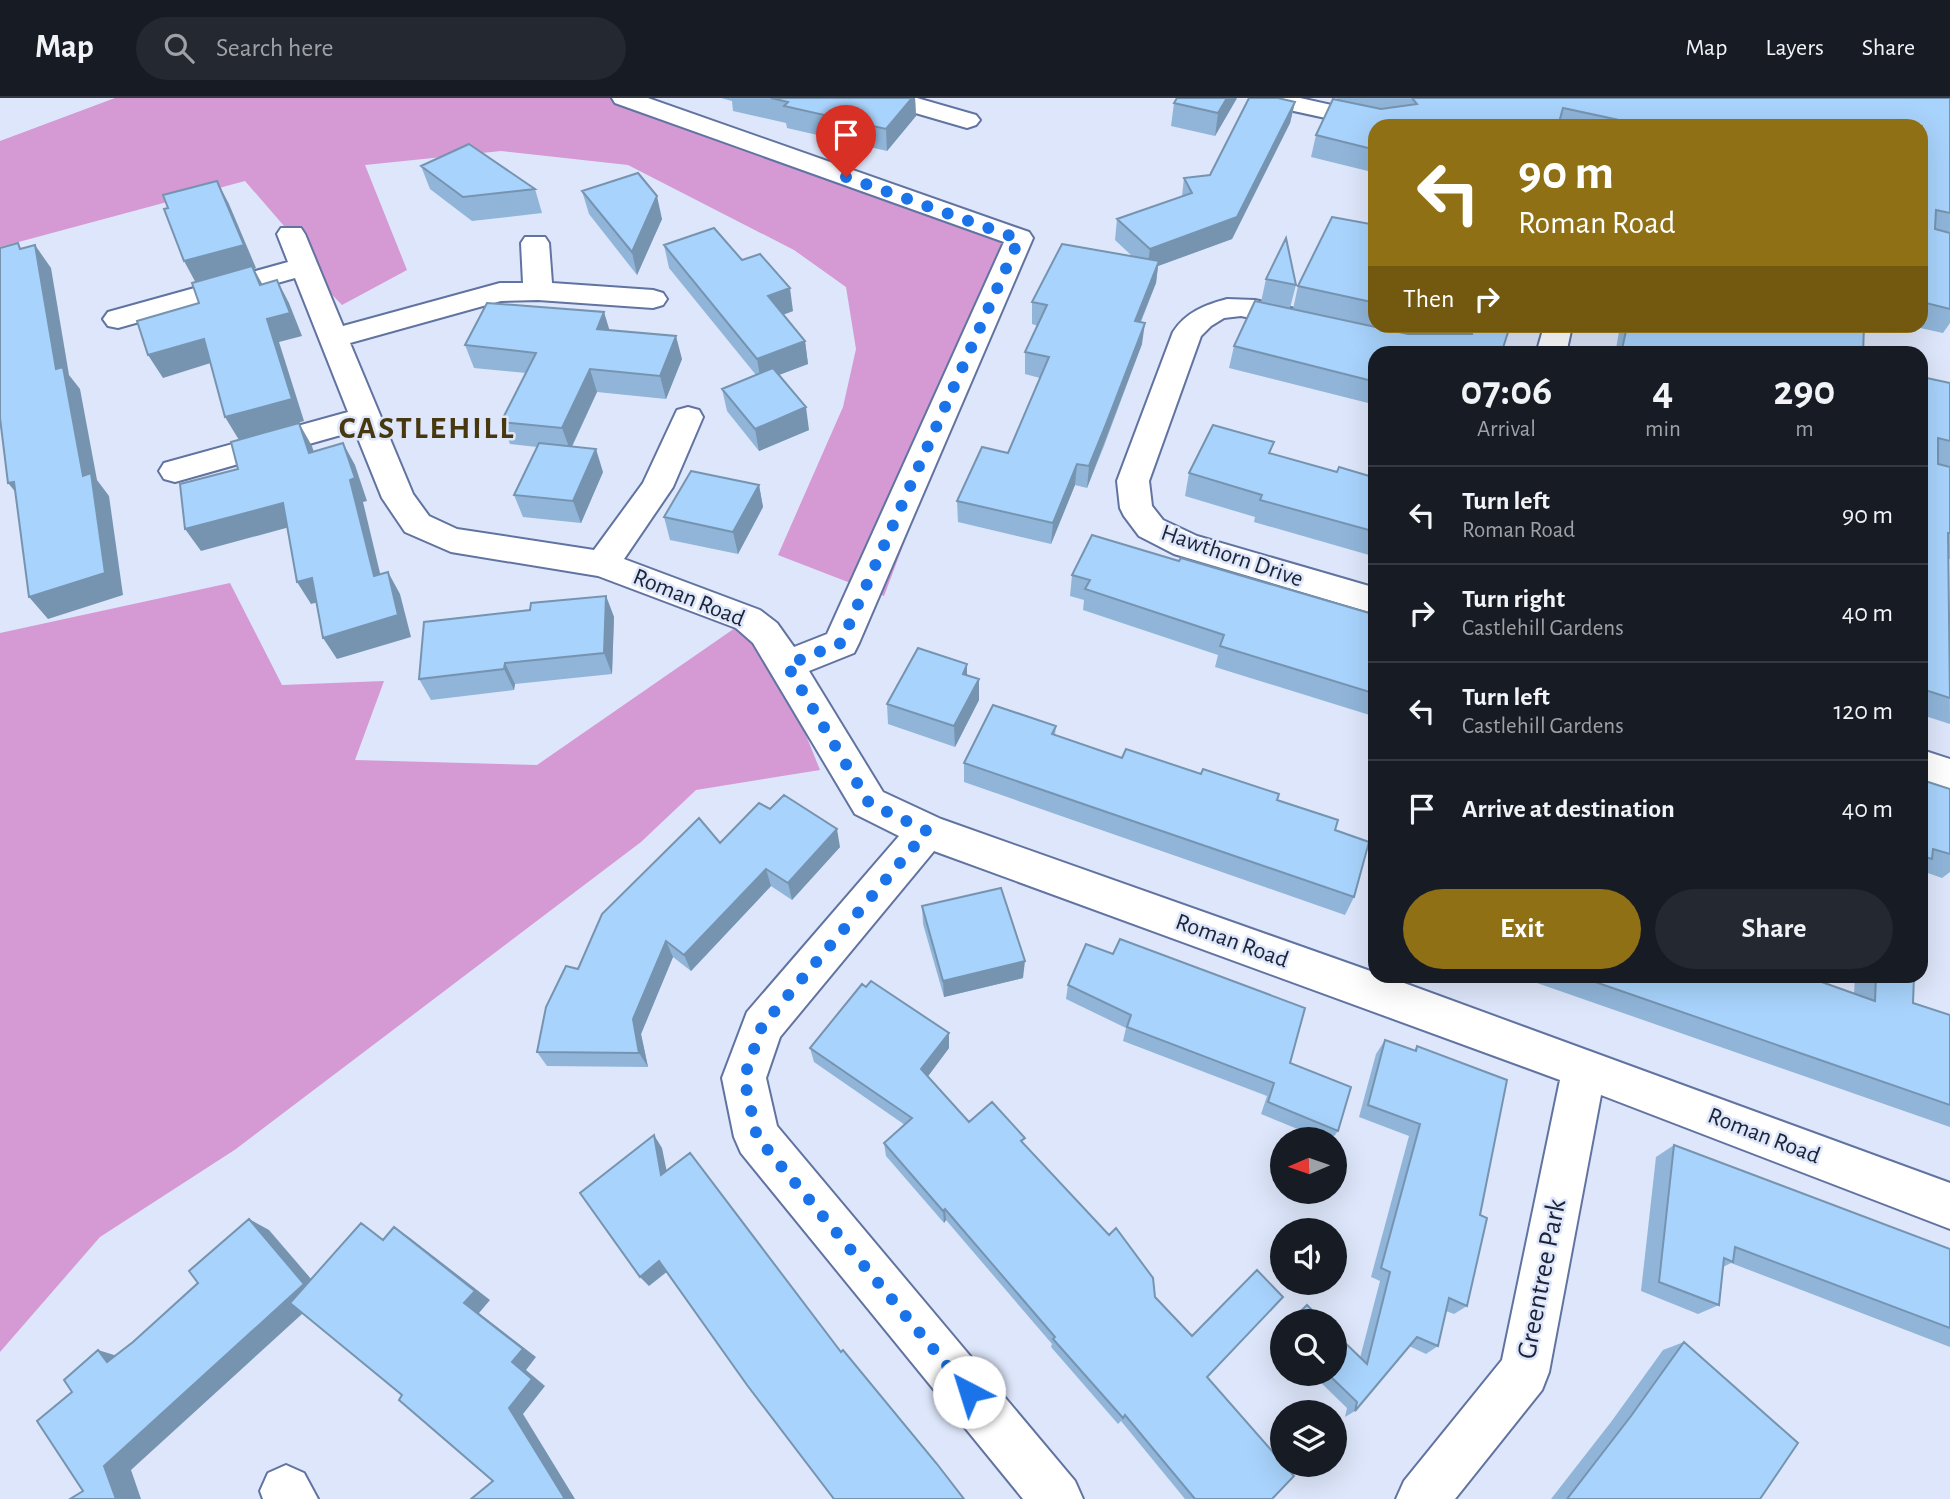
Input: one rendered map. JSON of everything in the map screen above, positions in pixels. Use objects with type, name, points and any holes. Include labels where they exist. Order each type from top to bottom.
[{"type":"street","points":[[624,98],[1019,239],[841,643],[787,665]]},
{"type":"street","points":[[890,98],[967,120]]},
{"type":"street","points":[[1283,100],[1368,120]]},
{"type":"street","points":[[534,243],[538,291]]},
{"type":"street","name":"Roman Road","points":[[118,318],[298,250],[398,498],[417,524],[451,540],[602,564],[748,619],[765,633],[787,665],[869,803],[927,831],[1368,979]]},
{"type":"street","points":[[334,338],[500,292],[538,291],[653,299]]},
{"type":"street","name":"Hawthorn Drive","points":[[1332,327],[1235,308],[1215,308],[1201,317],[1188,332],[1133,481],[1136,508],[1151,528],[1185,545],[1368,599]]},
{"type":"street","name":"Roman Road","points":[[602,564],[657,487],[688,417]]},
{"type":"street","points":[[175,471],[365,418]]},
{"type":"street","points":[[1928,768],[1950,775]]},
{"type":"street","points":[[927,831],[762,1026],[744,1078],[757,1137],[1057,1499]]},
{"type":"street","name":"Roman Road","points":[[1396,988],[1584,1068],[1950,1206]]},
{"type":"street","name":"Greentree Park","points":[[1422,1499],[1524,1372],[1584,1068]]},
{"type":"shaded area","points":[[115,98],[624,98],[1019,238],[884,596],[778,555],[843,407],[856,349],[846,287],[794,250],[628,165],[501,151],[365,165],[407,270],[342,305],[304,266],[291,234],[245,181],[0,247],[0,141]]},
{"type":"shaded area","points":[[230,583],[282,685],[384,681],[355,760],[537,765],[748,619],[765,633],[820,770],[696,790],[641,842],[236,1149],[100,1237],[0,1352],[0,633]]},
{"type":"building","points":[[771,98],[912,98],[886,129],[784,106],[788,102]]},
{"type":"building","points":[[1177,98],[1227,98],[1218,113],[1174,103]]},
{"type":"building","points":[[1249,98],[1278,98],[1295,102],[1237,217],[1150,249],[1117,219],[1192,193],[1184,178],[1210,175]]},
{"type":"building","points":[[1412,98],[1950,98],[1950,213],[1936,210],[1935,229],[1950,233],[1950,309],[1928,304],[1928,119],[1614,119],[1563,108],[1560,119],[1368,119],[1368,148],[1316,135],[1333,99],[1381,109],[1417,104]]},
{"type":"building","points":[[469,144],[535,189],[463,197],[421,166]]},
{"type":"building","points":[[638,173],[657,196],[632,252],[582,191]]},
{"type":"building","points":[[217,181],[244,245],[184,261],[164,209],[168,208],[163,195]]},
{"type":"building","points":[[1332,217],[1368,224],[1368,301],[1298,286]]},
{"type":"building","points":[[714,228],[742,260],[760,254],[790,288],[768,296],[805,341],[757,359],[664,245]]},
{"type":"building","points":[[1286,238],[1296,285],[1266,279]]},
{"type":"building","points":[[18,243],[20,249],[35,245],[56,369],[63,367],[83,476],[91,473],[105,573],[29,597],[14,482],[8,483],[0,418],[0,248]]},
{"type":"building","points":[[1062,244],[1159,261],[1135,321],[1145,323],[1106,424],[1089,466],[1077,464],[1053,523],[957,501],[982,447],[1008,453],[1049,357],[1025,352],[1047,305],[1032,302]]},
{"type":"building","points":[[252,266],[260,285],[277,280],[290,313],[267,319],[292,399],[225,417],[204,339],[148,355],[137,321],[199,303],[192,283]]},
{"type":"building","points":[[1255,301],[1368,325],[1368,333],[1508,333],[1504,346],[1368,346],[1368,380],[1234,346]]},
{"type":"building","points":[[487,303],[604,312],[597,329],[676,336],[660,376],[590,369],[562,428],[501,422],[536,353],[465,345]]},
{"type":"building","points":[[1626,333],[1864,333],[1863,346],[1623,346]]},
{"type":"building","points":[[773,368],[806,407],[755,429],[722,389]]},
{"type":"building","points":[[1928,378],[1950,383],[1950,441],[1938,438],[1938,464],[1950,467],[1950,698],[1928,691]]},
{"type":"building","points":[[299,423],[309,453],[343,443],[355,478],[350,480],[374,576],[388,572],[398,615],[323,638],[312,578],[297,582],[283,503],[185,529],[180,484],[238,469],[231,442]]},
{"type":"building","points":[[1213,425],[1274,442],[1269,453],[1337,472],[1339,467],[1368,476],[1368,530],[1260,500],[1262,495],[1189,473]]},
{"type":"building","points":[[539,443],[596,449],[573,501],[514,495]]},
{"type":"building","points":[[691,471],[759,485],[733,532],[664,517]]},
{"type":"building","points":[[1092,535],[1368,613],[1368,692],[1220,646],[1224,635],[1085,589],[1090,580],[1072,575]]},
{"type":"building","points":[[606,596],[604,653],[505,663],[504,669],[419,679],[424,622],[530,610],[531,603]]},
{"type":"building","points":[[918,648],[967,664],[963,674],[979,679],[954,726],[887,704]]},
{"type":"building","points":[[993,705],[1056,726],[1052,734],[1122,758],[1126,749],[1201,774],[1203,769],[1279,794],[1277,800],[1338,820],[1335,830],[1368,842],[1354,897],[964,763]]},
{"type":"building","points":[[1928,782],[1950,789],[1950,854],[1933,849],[1932,859],[1928,858]]},
{"type":"building","points":[[784,795],[837,829],[788,883],[766,869],[684,955],[666,941],[633,1019],[639,1053],[537,1052],[546,1007],[566,966],[578,969],[602,914],[699,818],[720,843],[759,803],[770,809]]},
{"type":"building","points":[[1001,888],[1025,961],[943,981],[922,906]]},
{"type":"building","points":[[1120,939],[1305,1008],[1290,1063],[1351,1087],[1339,1127],[1328,1127],[1268,1102],[1274,1083],[1127,1027],[1131,1015],[1068,985],[1086,944],[1113,954]]},
{"type":"building","points":[[871,981],[949,1033],[921,1069],[969,1122],[992,1102],[1025,1138],[1021,1141],[1109,1235],[1116,1228],[1153,1278],[1155,1297],[1192,1336],[1257,1270],[1270,1284],[1270,1295],[1283,1297],[1207,1377],[1270,1449],[1270,1477],[1293,1477],[1272,1499],[1195,1499],[1125,1415],[1123,1418],[945,1209],[943,1211],[884,1143],[912,1118],[810,1048],[862,984],[866,987]]},
{"type":"building","points":[[1598,983],[1825,983],[1875,1001],[1876,983],[1914,983],[1913,1003],[1950,1015],[1950,1105]]},
{"type":"building","points":[[1385,1040],[1416,1051],[1417,1046],[1507,1080],[1480,1215],[1487,1218],[1467,1306],[1449,1298],[1438,1346],[1417,1337],[1355,1411],[1357,1402],[1340,1386],[1347,1386],[1347,1345],[1367,1364],[1390,1272],[1381,1268],[1420,1124],[1368,1105]]},
{"type":"building","points":[[654,1135],[661,1175],[690,1153],[841,1352],[843,1350],[964,1499],[834,1499],[747,1385],[659,1261],[640,1277],[580,1193]]},
{"type":"building","points":[[1674,1145],[1950,1249],[1950,1328],[1735,1247],[1733,1262],[1724,1258],[1719,1305],[1659,1282]]},
{"type":"building","points":[[249,1219],[304,1284],[104,1466],[116,1499],[70,1499],[83,1491],[37,1421],[72,1392],[64,1380],[98,1350],[107,1362],[198,1283],[189,1271]]},
{"type":"building","points":[[361,1223],[383,1240],[394,1227],[475,1291],[464,1303],[523,1349],[512,1362],[532,1379],[509,1408],[565,1499],[471,1499],[493,1481],[399,1400],[402,1395],[290,1303]]},
{"type":"building","points":[[1684,1342],[1798,1443],[1760,1499],[1567,1499],[1631,1416]]},
{"type":"district","name":"CASTLEHILL","points":[[427,428]]},
{"type":"route","points":[[846,177],[1019,239],[841,643],[787,665],[869,803],[927,831],[762,1026],[744,1078],[757,1137],[969,1392]]}]
